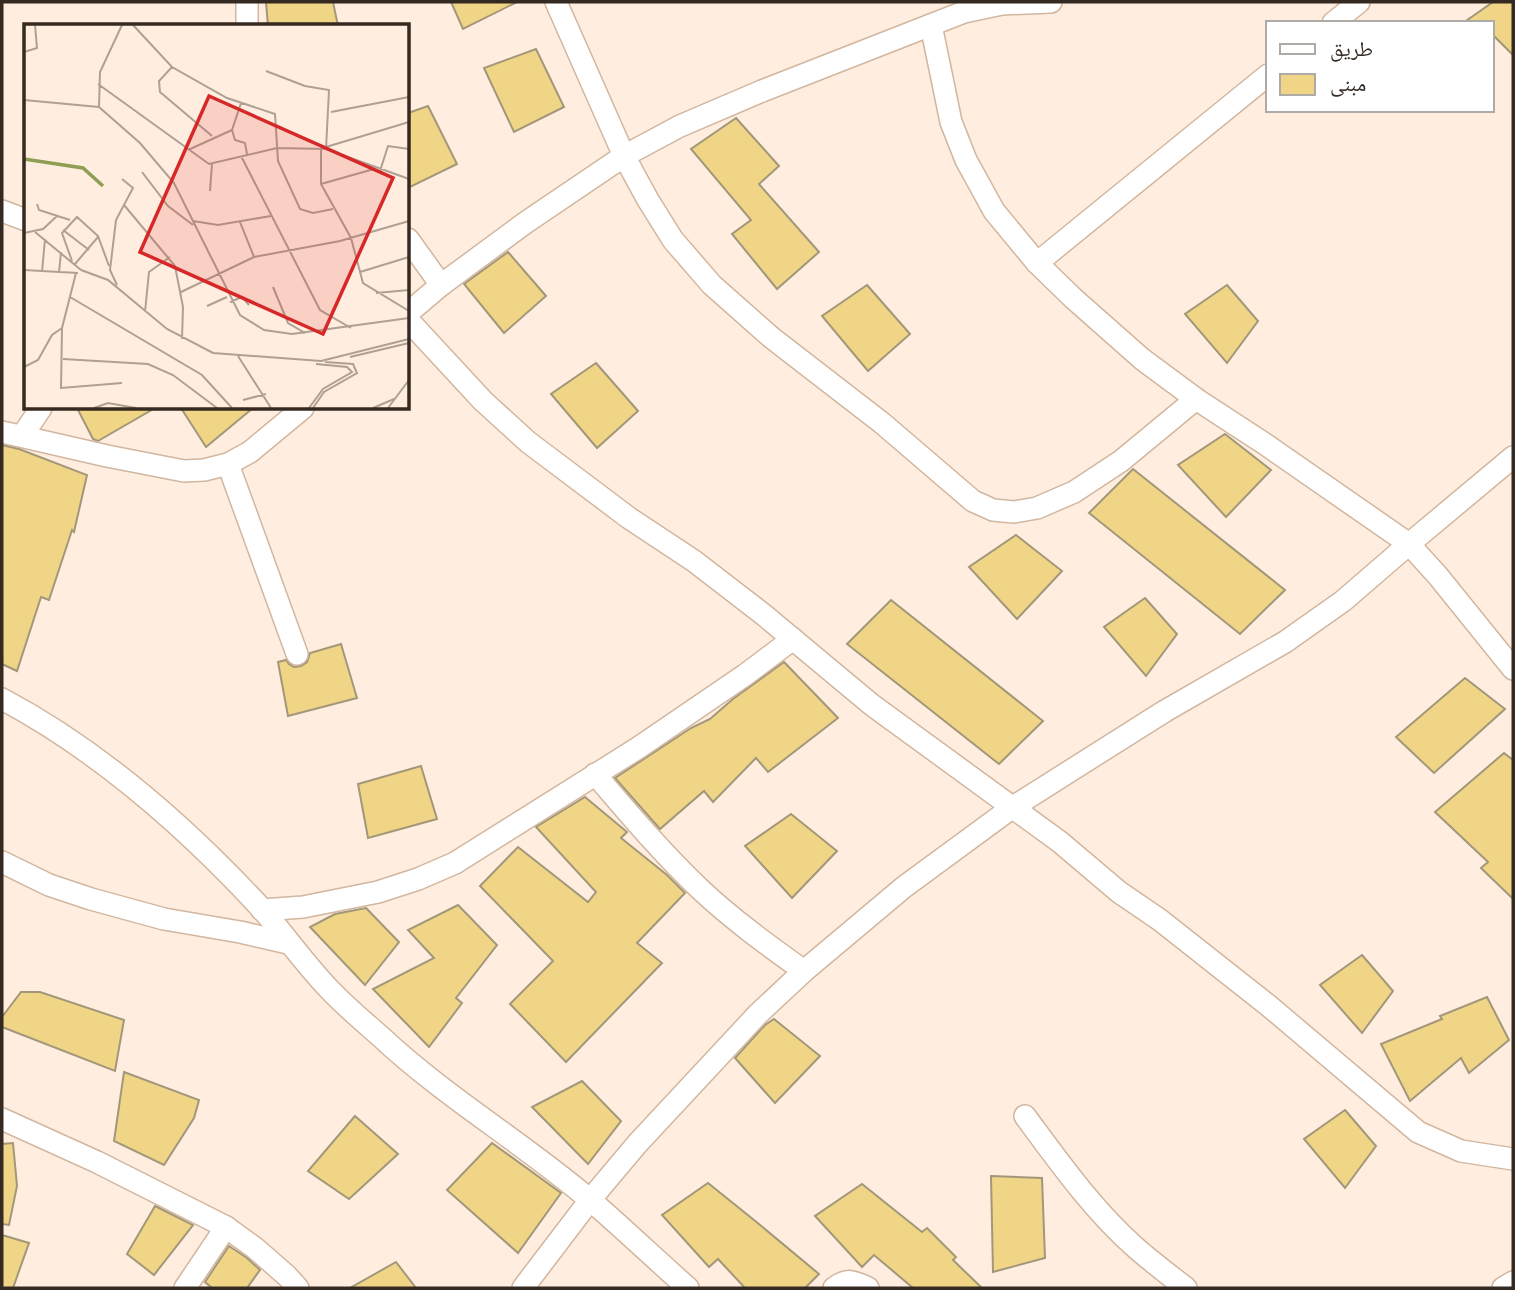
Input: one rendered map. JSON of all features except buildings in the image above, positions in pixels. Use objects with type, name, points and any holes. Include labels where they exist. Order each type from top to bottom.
[{"type":"street","points":[[247,2],[247,24]]},
{"type":"street","points":[[556,2],[624,156],[673,240],[712,285],[772,338],[882,423],[973,501],[993,510],[1013,512],[1037,508],[1074,492],[1121,461],[1196,399]]},
{"type":"street","points":[[410,311],[525,223],[624,156],[680,126],[931,24],[963,7],[1051,2]]},
{"type":"street","points":[[1335,21],[1359,2]]},
{"type":"street","points":[[931,24],[951,122],[966,160],[994,211],[1037,263],[1142,359],[1196,399],[1409,544],[1513,669]]},
{"type":"street","points":[[1037,263],[1266,77]]},
{"type":"street","points":[[2,211],[24,219]]},
{"type":"street","points":[[410,242],[441,285]]},
{"type":"street","points":[[410,322],[483,401],[527,442],[629,518],[694,561],[872,705],[1060,842],[1119,892],[1160,920],[1269,1006],[1398,1117],[1418,1132],[1461,1151],[1513,1159]]},
{"type":"street","points":[[12,434],[39,410]]},
{"type":"street","points":[[12,434],[184,471],[204,470],[228,464],[250,452],[301,410]]},
{"type":"street","points":[[523,1288],[637,1144],[758,1014],[804,971],[904,887],[1013,807],[1165,711],[1285,642],[1343,601],[1513,457]]},
{"type":"street","points":[[228,464],[297,654]]},
{"type":"street","points":[[262,910],[303,907],[377,892],[418,879],[455,863],[638,748],[793,639]]},
{"type":"street","points":[[2,699],[92,754],[166,815],[262,910],[330,989],[383,1040],[590,1200],[688,1288]]},
{"type":"street","points":[[595,774],[640,828],[703,892],[759,939],[804,971]]},
{"type":"street","points":[[2,862],[50,885],[164,919],[288,943]]},
{"type":"street","points":[[1025,1116],[1066,1171],[1108,1220],[1134,1247],[1186,1288]]},
{"type":"street","points":[[2,1119],[97,1162],[226,1227],[255,1248],[298,1288]]},
{"type":"street","points":[[185,1288],[226,1227]]},
{"type":"street","points":[[834,1288],[842,1282],[852,1281],[868,1288]]},
{"type":"street","points":[[1503,1288],[1513,1282]]}]
